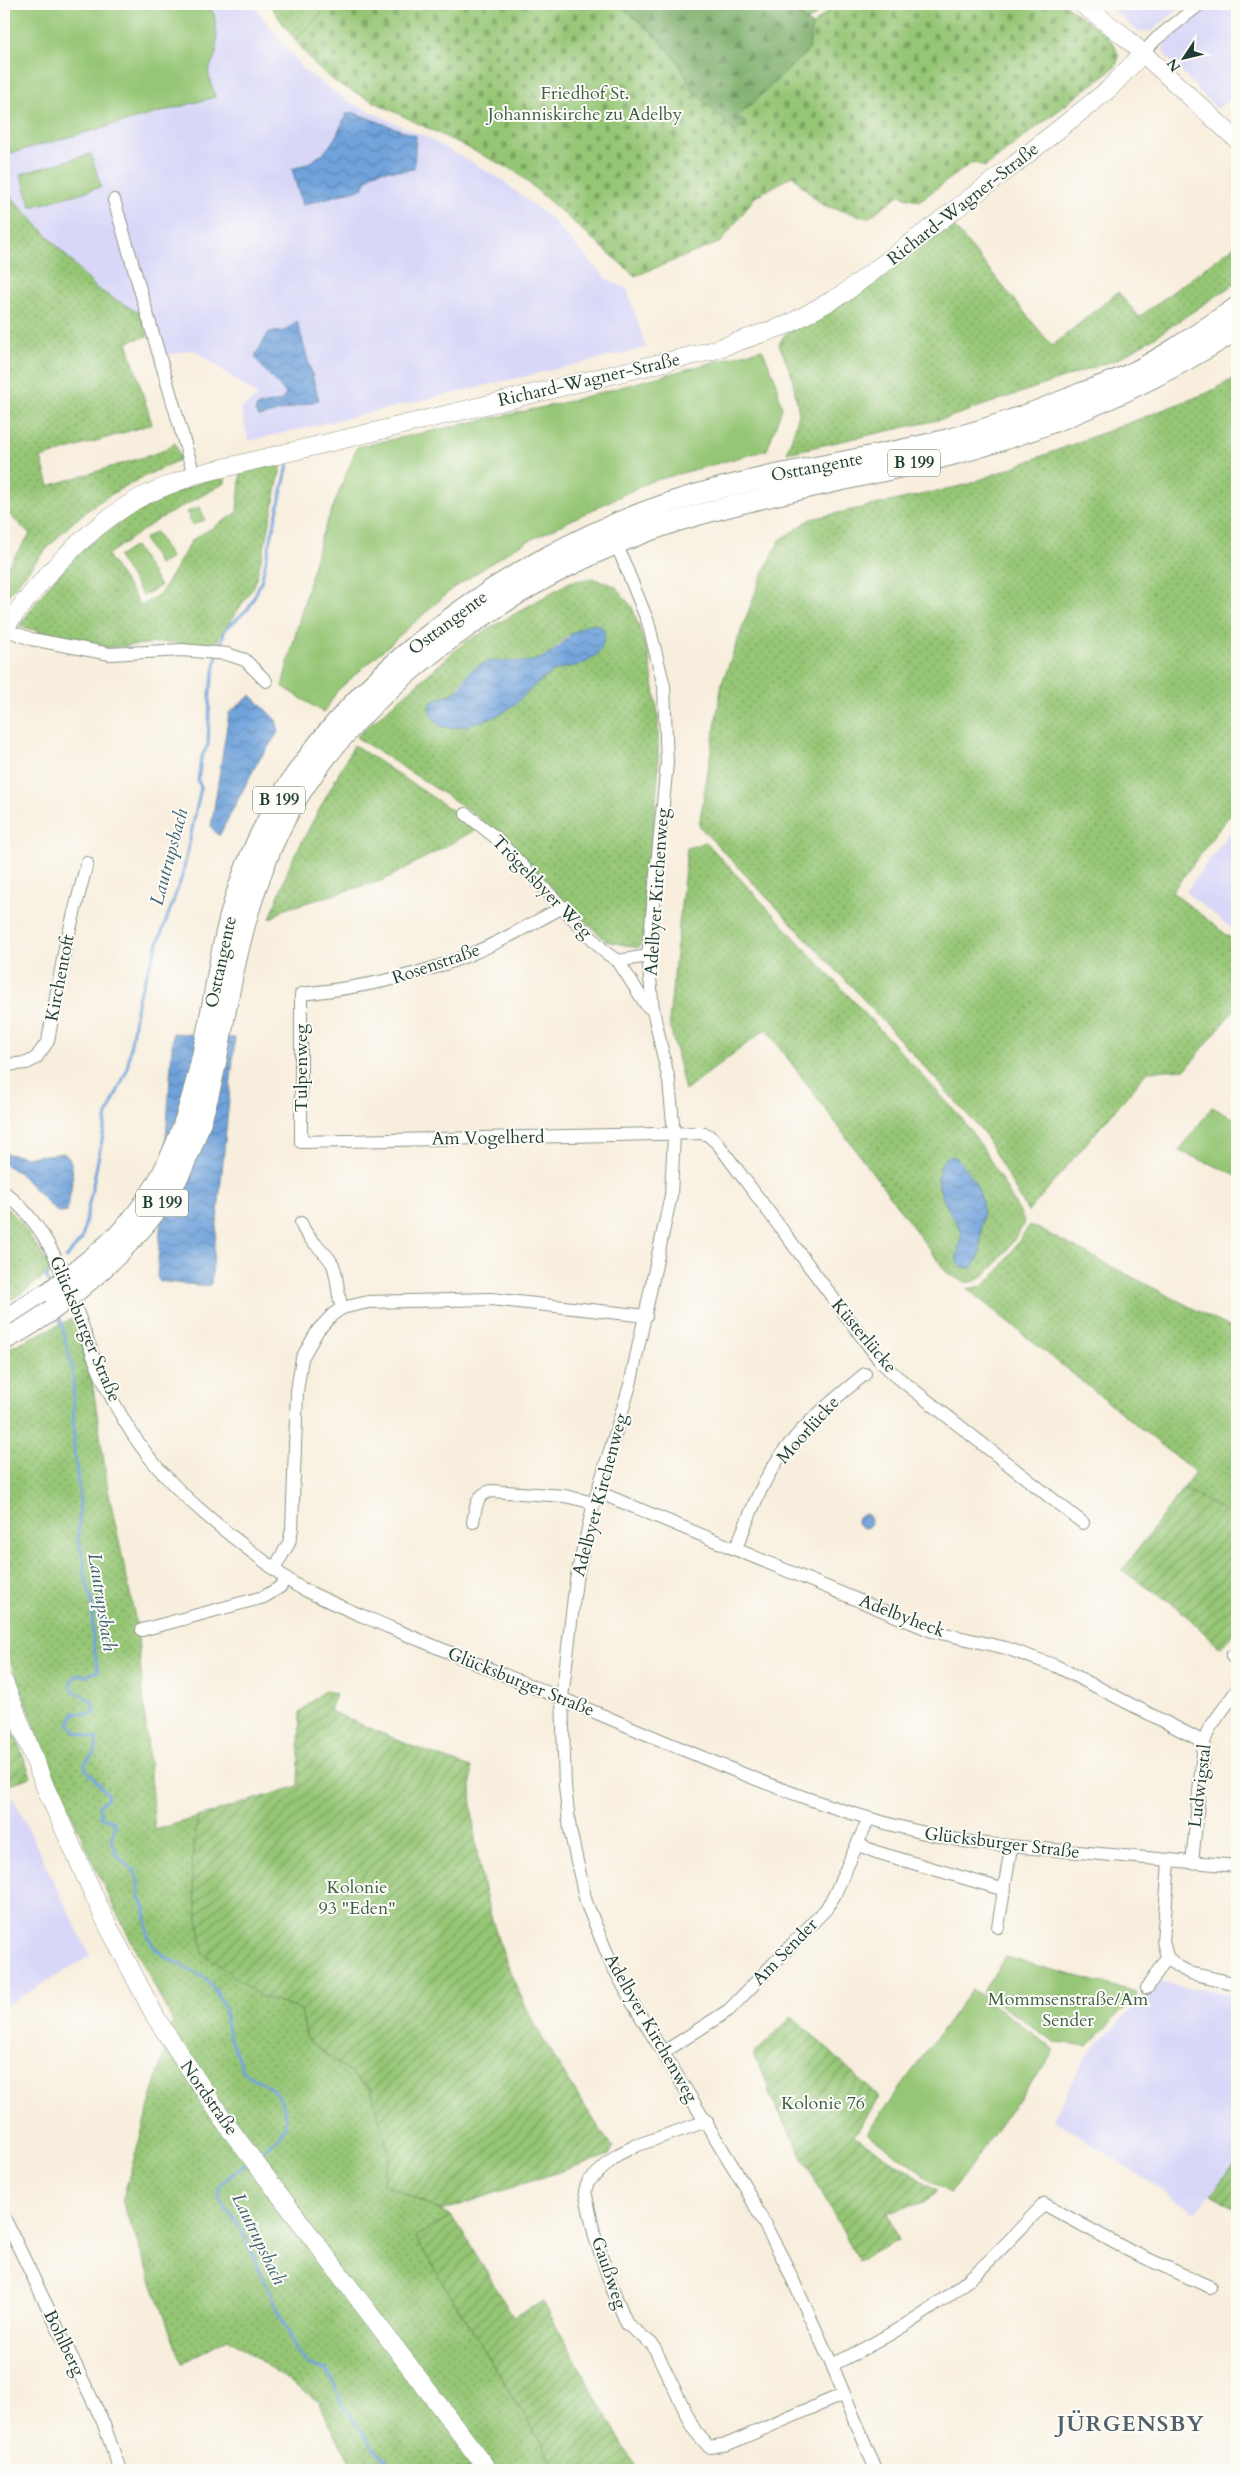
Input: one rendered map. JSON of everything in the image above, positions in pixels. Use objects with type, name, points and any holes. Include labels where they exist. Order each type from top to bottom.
[{"type":"main road","name":"Osttangente","points":[[4,1340],[84,1284],[125,1246],[160,1207],[187,1157],[205,1110],[220,1002],[226,932],[244,871],[269,818],[291,781],[318,744],[352,705],[383,675],[448,621],[532,564],[608,525],[674,502],[758,478],[939,441],[1019,419],[1130,374],[1237,307]]},
{"type":"main road","name":"Osttangente","points":[[4,1320],[33,1303],[77,1270],[118,1235],[150,1196],[175,1149],[191,1107],[220,1002],[259,878],[283,823],[329,754],[362,716],[399,681],[457,634],[542,581],[616,544],[678,521],[760,497],[942,457],[1023,433],[1137,386],[1201,353],[1237,330]]},
{"type":"street","points":[[1082,4],[1143,54],[1237,140]]},
{"type":"street","points":[[1143,54],[1156,39],[1200,4]]},
{"type":"street","name":"Richard-Wagner-Straße","points":[[4,628],[55,564],[95,528],[132,502],[194,475],[711,351],[789,324],[844,294],[1007,171],[1109,89],[1143,54]]},
{"type":"street","points":[[114,200],[194,475]]},
{"type":"street","name":"Adelbyer Kirchenweg","points":[[608,525],[648,622],[658,657],[666,710],[667,763],[648,956],[653,1010],[670,1081],[674,1134],[671,1194],[646,1316],[630,1385],[596,1498],[576,1580],[562,1698],[563,1768],[570,1830],[586,1902],[619,1979],[707,2121],[743,2183],[785,2263],[832,2365],[876,2470]]},
{"type":"street","points":[[4,628],[25,638],[110,654],[182,650],[213,651],[245,660],[266,681]]},
{"type":"street","name":"Trögelsbyer Weg","points":[[466,814],[495,837],[606,953],[618,961],[647,1006],[653,1010]]},
{"type":"street","name":"Kirchentoft","points":[[4,1064],[27,1062],[36,1058],[48,1041],[65,948],[87,863]]},
{"type":"street","name":"Rosenstraße","points":[[301,994],[352,989],[432,968],[471,954],[563,906]]},
{"type":"street","points":[[618,961],[648,956]]},
{"type":"street","name":"Tulpenweg","points":[[301,994],[301,1142]]},
{"type":"street","name":"Küsterlücke","points":[[674,1134],[701,1133],[718,1144],[880,1360],[896,1376],[1083,1523]]},
{"type":"street","name":"Am Vogelherd","points":[[301,1142],[674,1134]]},
{"type":"street","name":"Glücksburger Straße","points":[[4,1192],[32,1218],[47,1240],[97,1367],[116,1406],[140,1445],[185,1496],[274,1570],[300,1587],[353,1611],[786,1792],[868,1820],[941,1838],[1011,1847],[1237,1866]]},
{"type":"street","points":[[301,1223],[307,1236],[332,1264],[342,1308]]},
{"type":"street","points":[[274,1570],[289,1544],[292,1529],[297,1391],[302,1358],[318,1330],[332,1315],[342,1308],[368,1302],[490,1299],[646,1316]]},
{"type":"street","name":"Moorlücke","points":[[736,1548],[762,1487],[784,1451],[834,1399],[865,1374]]},
{"type":"street","name":"Adelbyheck","points":[[473,1522],[478,1498],[483,1493],[491,1491],[596,1498],[736,1548],[932,1631],[1006,1648],[1056,1666],[1204,1742]]},
{"type":"street","points":[[142,1630],[264,1597],[280,1587],[286,1578]]},
{"type":"street","name":"Nordstraße","points":[[4,1682],[46,1789],[106,1922],[156,2018],[229,2128],[488,2470]]},
{"type":"street","name":"Ludwigstal","points":[[1192,1863],[1204,1742],[1209,1729],[1237,1690]]},
{"type":"street","name":"Am Sender","points":[[664,2052],[729,2010],[811,1924],[834,1896],[868,1820]]},
{"type":"street","name":"Glücksburger Straße","points":[[858,1844],[876,1852],[1005,1890]]},
{"type":"street","points":[[998,1927],[1011,1847]]},
{"type":"street","points":[[1169,1861],[1163,1941],[1168,1957],[1177,1966],[1190,1973],[1237,1984]]},
{"type":"street","points":[[1147,1988],[1168,1957]]},
{"type":"street","name":"Gaußweg","points":[[707,2121],[635,2146],[617,2155],[588,2182],[585,2190],[586,2200],[595,2236],[612,2288],[627,2324],[654,2345],[695,2431],[709,2447],[728,2444],[844,2394]]},
{"type":"street","points":[[832,2365],[894,2332],[952,2292],[1004,2247],[1044,2204],[1130,2251],[1210,2286]]},
{"type":"street","name":"Bohlberg","points":[[4,2217],[103,2422],[120,2470]]},
{"type":"shaded area","points":[[4,4],[252,4],[303,69],[327,87],[353,104],[428,138],[502,180],[551,219],[607,279],[627,289],[646,348],[249,441],[241,409],[258,396],[193,349],[163,357],[153,321],[97,289],[4,189]]},
{"type":"shaded area","points":[[1106,4],[1185,4],[1153,30],[1142,32],[1134,28]]},
{"type":"shaded area","points":[[1209,4],[1237,4],[1237,93],[1217,109],[1165,55],[1163,47],[1167,38]]},
{"type":"shaded area","points":[[1237,822],[1237,933],[1186,892]]},
{"type":"shaded area","points":[[7,1785],[90,1956],[4,2007],[4,1786]]},
{"type":"shaded area","points":[[1159,1982],[1188,1988],[1202,1988],[1237,1996],[1237,2161],[1195,2212],[1053,2118],[1086,2056]]},
{"type":"green space","points":[[12,4],[207,4],[214,14],[217,35],[216,54],[208,72],[215,97],[4,155],[4,6]]},
{"type":"green space","points":[[269,4],[330,4],[295,40]]},
{"type":"green space","name":"Friedhof St. Johanniskirche zu Adelby","points":[[330,4],[618,4],[654,34],[678,62],[691,88],[735,133],[746,124],[739,116],[809,50],[812,26],[835,4],[1064,4],[1106,35],[1114,45],[1119,56],[1116,66],[985,167],[973,162],[919,201],[899,195],[868,218],[822,205],[792,176],[755,197],[721,242],[635,276],[515,171],[338,84],[317,67],[295,40]]},
{"type":"green space","points":[[618,4],[789,4],[812,26],[809,50],[739,116],[746,124],[735,133],[691,88],[678,62],[654,34]]},
{"type":"green space","points":[[789,4],[827,4],[808,22]]},
{"type":"green space","points":[[91,154],[101,187],[31,207],[21,174]]},
{"type":"green space","points":[[4,189],[97,289],[141,314],[148,336],[127,342],[152,424],[41,458],[49,486],[160,452],[175,443],[181,459],[118,490],[84,513],[52,544],[4,600],[4,571],[30,534],[4,510]]},
{"type":"green space","points":[[951,223],[1052,346],[1118,292],[1139,317],[1237,244],[1237,282],[1155,337],[1118,359],[947,418],[787,453],[799,414],[792,376],[779,344],[785,334],[863,291]]},
{"type":"green space","points":[[762,349],[775,379],[782,408],[767,450],[649,482],[514,548],[451,590],[337,691],[324,713],[282,686],[321,537],[357,447],[558,404]]},
{"type":"green space","points":[[1237,377],[1237,805],[1172,892],[1237,943],[1237,1006],[1186,1069],[1148,1071],[1028,1212],[983,1132],[854,989],[699,826],[722,683],[761,577],[780,540],[811,519],[966,485],[1207,393]]},
{"type":"green space","points":[[282,462],[267,537],[254,586],[213,647],[167,642],[104,648],[19,626],[61,571],[79,553],[117,524],[137,511],[178,491],[225,475],[225,483],[156,521],[107,555],[141,606],[161,593],[192,540],[237,513],[241,471]]},
{"type":"green space","points":[[200,507],[205,520],[192,525],[187,512]]},
{"type":"green space","points":[[156,532],[171,558],[159,565],[144,539]]},
{"type":"green space","points":[[135,546],[160,586],[143,596],[118,557]]},
{"type":"green space","points":[[592,578],[615,586],[632,607],[649,656],[658,714],[658,776],[643,939],[638,948],[606,941],[486,824],[469,810],[356,737],[464,643],[570,582]],"holes":[[[590,624],[599,625],[576,665],[558,669],[537,684],[444,727],[436,721],[430,711],[429,707],[432,702],[455,692],[464,677],[495,660],[518,663],[533,662],[546,656],[568,635]]]},
{"type":"green space","points":[[354,745],[479,828],[384,880],[285,909],[270,919],[291,862]]},
{"type":"green space","points":[[706,842],[960,1116],[985,1151],[1024,1220],[1024,1225],[998,1261],[982,1277],[965,1282],[947,1273],[766,1029],[685,1091],[669,1021],[687,848]]},
{"type":"green space","points":[[1212,1107],[1237,1120],[1237,1175],[1179,1151]]},
{"type":"green space","points":[[4,1206],[20,1221],[53,1271],[4,1305]]},
{"type":"green space","points":[[1029,1226],[1033,1226],[1237,1331],[1237,1518],[1183,1488],[1195,1472],[967,1289],[983,1286],[1000,1269]]},
{"type":"green space","name":"Lautrupsbach","points":[[74,1318],[92,1380],[108,1489],[137,1627],[155,1830],[198,1817],[191,1870],[260,1996],[301,2010],[307,2039],[371,2089],[390,2156],[382,2183],[451,2216],[415,2237],[558,2470],[353,2470],[319,2402],[228,2338],[182,2363],[122,2201],[173,2022],[111,1902],[51,1769],[4,1645],[4,1350]]},
{"type":"green space","points":[[1183,1488],[1237,1518],[1237,1631],[1220,1648],[1176,1606],[1122,1571]]},
{"type":"green space","name":"Kolonie 93 \"Eden\"","points":[[325,1690],[336,1694],[330,1711],[414,1747],[471,1768],[474,1831],[479,1862],[485,1892],[502,1952],[527,2009],[546,2044],[613,2147],[609,2155],[442,2211],[382,2183],[390,2156],[371,2089],[307,2039],[301,2010],[260,1996],[203,1953],[191,1870],[198,1817],[298,1786],[300,1712]]},
{"type":"green space","points":[[4,1705],[31,1777],[4,1786]]},
{"type":"green space","name":"Mommsenstraße/Am Sender","points":[[1005,1957],[1136,1992],[1137,1995],[1088,2046],[1055,2042],[982,1993]]},
{"type":"green space","points":[[972,1989],[1055,2050],[950,2194],[867,2133]]},
{"type":"green space","name":"Kolonie 76","points":[[792,2016],[879,2097],[854,2136],[937,2190],[925,2202],[888,2212],[898,2241],[858,2260],[768,2092],[769,2086],[753,2055]]},
{"type":"green space","points":[[1237,2161],[1237,2209],[1211,2194]]},
{"type":"green space","points":[[451,2216],[467,2239],[513,2317],[543,2302],[637,2470],[558,2470],[415,2237]]},
{"type":"water","points":[[352,112],[416,136],[414,168],[401,171],[380,171],[374,173],[368,179],[363,188],[302,205],[292,169],[313,160],[327,149],[337,134],[346,114]]},
{"type":"water","points":[[297,321],[319,400],[259,417],[255,412],[257,406],[281,401],[286,394],[260,365],[255,356],[269,332],[285,331]]},
{"type":"water","points":[[590,624],[599,625],[604,630],[602,645],[597,654],[589,661],[548,675],[518,702],[503,712],[483,721],[453,728],[441,726],[432,716],[429,707],[431,703],[459,689],[468,674],[477,666],[491,661],[528,662],[536,660],[556,649],[575,631]]},
{"type":"water","points":[[251,695],[276,720],[279,731],[257,763],[219,836],[211,827],[229,713]]},
{"type":"water","points":[[173,1033],[235,1038],[211,1284],[207,1286],[159,1281],[157,1276]]},
{"type":"water","points":[[4,1153],[26,1157],[64,1153],[72,1164],[73,1172],[67,1212],[58,1213],[18,1172],[4,1164]]},
{"type":"water","points":[[954,1156],[972,1177],[982,1202],[980,1252],[975,1264],[971,1268],[962,1267],[956,1261],[962,1234],[942,1196],[939,1186],[938,1176],[940,1167],[946,1157]]},
{"type":"water","points":[[864,1514],[869,1516],[871,1521],[869,1526],[864,1528],[859,1526],[857,1521],[859,1516]]},
{"type":"waterway","name":"Lautrupsbach","points":[[219,649],[225,630],[249,608],[261,582],[288,465]]},
{"type":"waterway","name":"Lautrupsbach","points":[[66,1258],[82,1239],[107,1115],[127,1070],[138,998],[182,877],[201,787],[198,781],[201,758],[208,745],[210,692],[217,655]]},
{"type":"waterway","name":"Lautrupsbach","points":[[49,1271],[47,1278],[49,1284]]},
{"type":"waterway","name":"Lautrupsbach","points":[[59,1314],[73,1372],[74,1449],[80,1498],[78,1541],[84,1558],[84,1572],[92,1603],[93,1641],[98,1671],[86,1676],[78,1675],[73,1680],[72,1688],[92,1701],[95,1712],[91,1714],[74,1713],[69,1723],[75,1732],[96,1738],[96,1751],[85,1763],[85,1768],[108,1794],[107,1798],[99,1806],[101,1817],[112,1820],[115,1825],[111,1842],[121,1860],[135,1871],[139,1894],[145,1909],[148,1935],[154,1947],[164,1956],[205,1978],[216,1991],[224,2007],[228,2032],[242,2069],[248,2075],[271,2088],[281,2102],[286,2121],[284,2128],[276,2140],[256,2155]]},
{"type":"waterway","name":"Lautrupsbach","points":[[247,2162],[221,2184],[219,2192],[221,2202],[240,2227],[298,2353],[309,2366],[327,2369],[342,2403],[373,2447],[396,2470]]},
{"type":"district","name":"JÜRGENSBY","points":[[1131,2424]]}]
